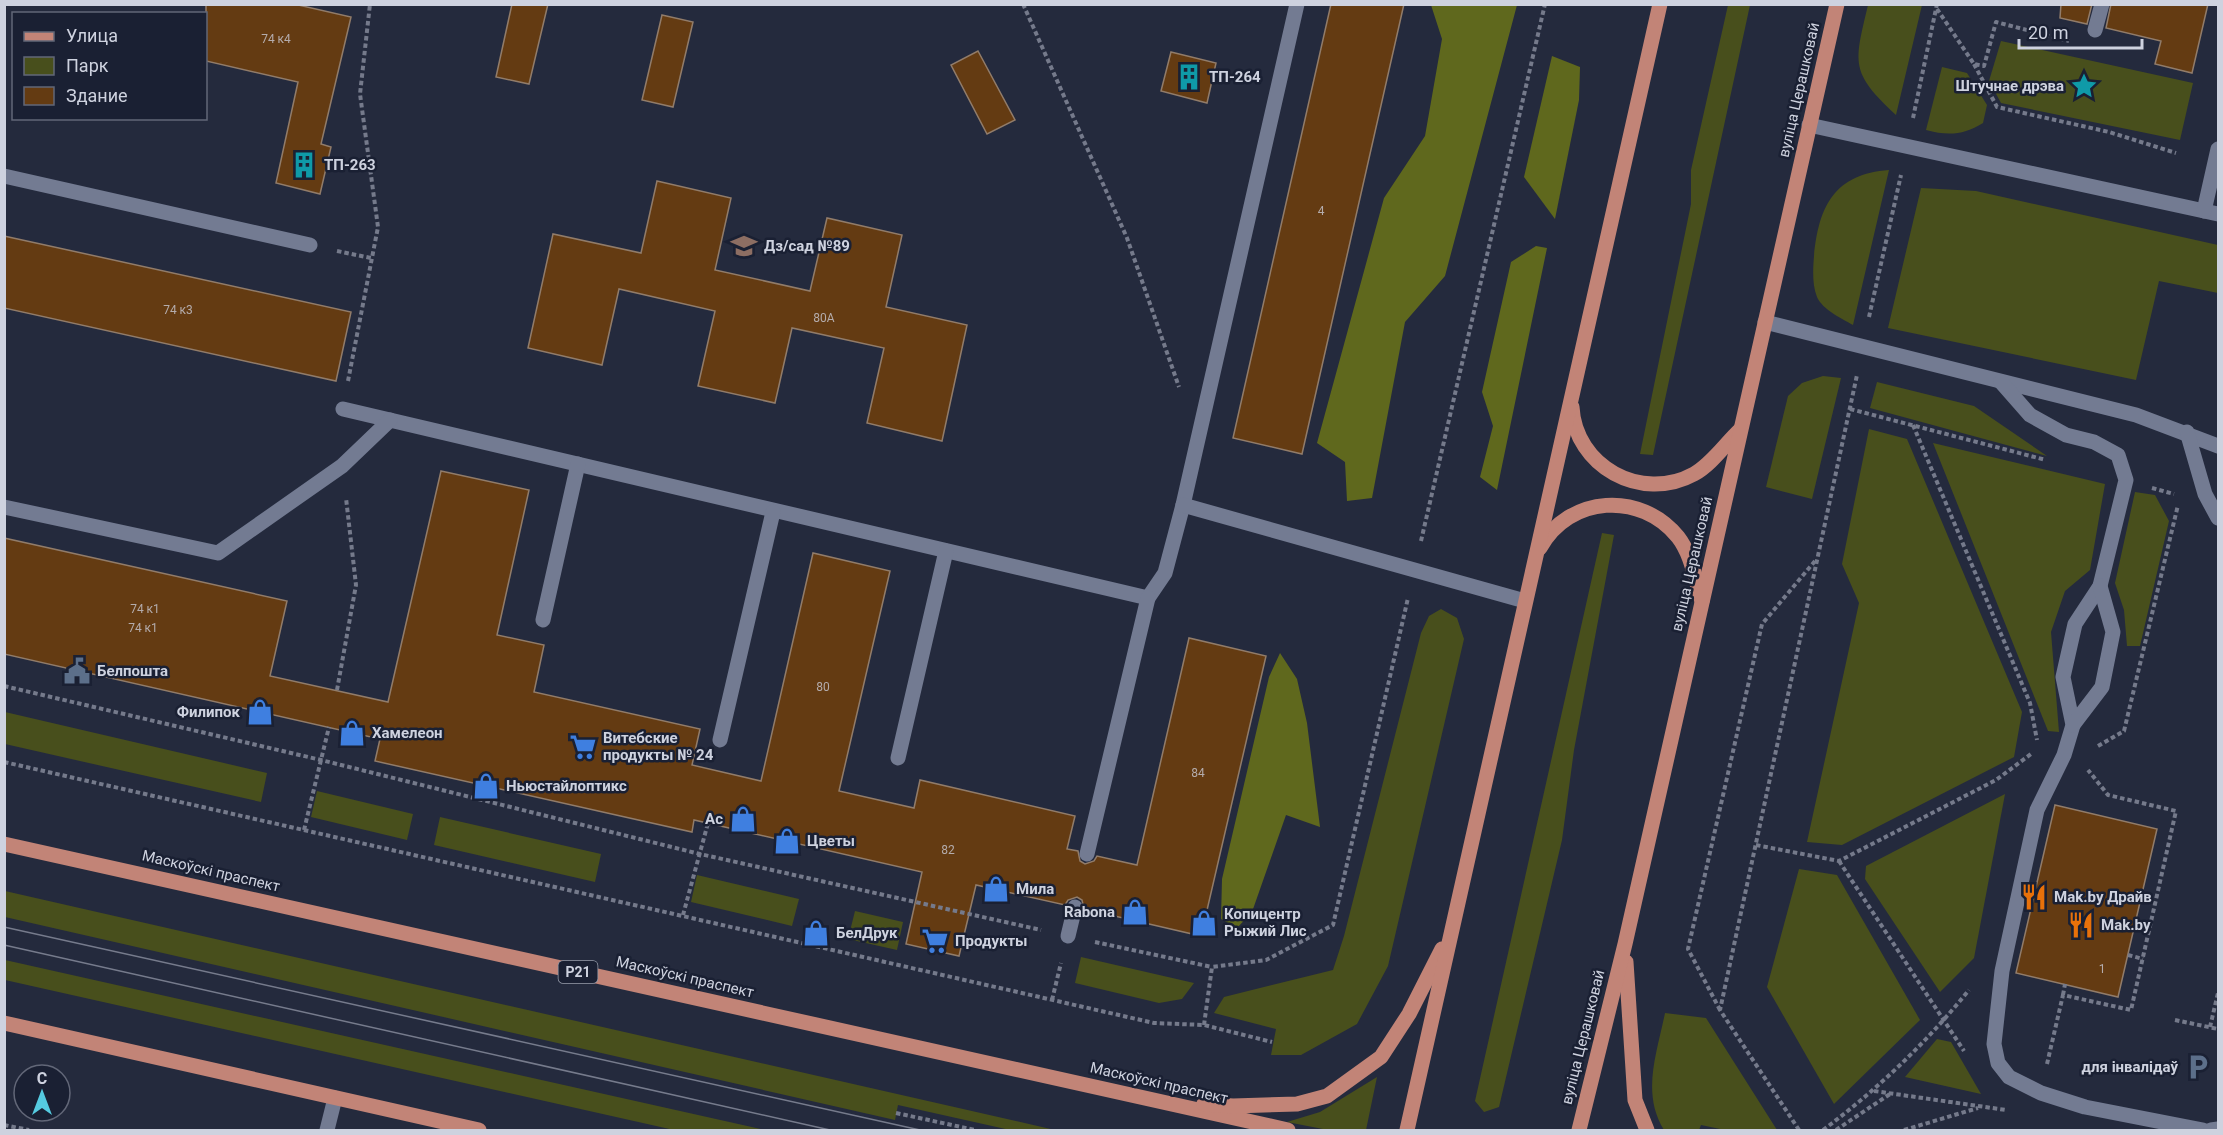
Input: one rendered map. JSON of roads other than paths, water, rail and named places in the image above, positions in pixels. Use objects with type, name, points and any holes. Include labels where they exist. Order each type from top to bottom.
[{"type":"main road","points":[[1407,1131],[1660,4]]},
{"type":"main road","name":"вуліца Церашковай","points":[[1579,1131],[1624,944],[1836,4]]},
{"type":"main road","points":[[1571,398],[1572,418],[1578,436],[1588,453],[1610,472],[1637,483],[1677,482],[1695,473],[1711,461],[1740,430]]},
{"type":"main road","points":[[1535,558],[1546,537],[1563,521],[1583,510],[1606,504],[1629,506],[1649,512],[1666,524],[1680,539],[1690,558],[1702,601]]},
{"type":"main road","name":"Маскоўскі праспект","points":[[4,843],[1288,1131]]},
{"type":"main road","points":[[1151,1100],[1233,1106],[1297,1104],[1327,1096],[1382,1058],[1408,1014],[1452,929]]},
{"type":"main road","points":[[1624,944],[1635,1100],[1647,1131]]},
{"type":"main road","points":[[4,1023],[479,1131]]},
{"type":"lane","points":[[1087,854],[1148,598],[1165,573],[1183,505],[1297,4]]},
{"type":"lane","points":[[2095,30],[2102,4]]},
{"type":"lane","points":[[1809,125],[2211,212],[2218,149]]},
{"type":"lane","points":[[4,176],[310,245]]},
{"type":"lane","points":[[1765,322],[2136,415],[2187,432],[2218,446]]},
{"type":"lane","points":[[2001,382],[2030,415],[2066,435],[2094,442],[2118,455],[2126,480],[2100,586],[2075,624],[2063,677],[2073,725]]},
{"type":"lane","points":[[343,409],[773,512],[1148,598]]},
{"type":"lane","points":[[4,507],[218,553],[342,466],[390,420]]},
{"type":"lane","points":[[2187,432],[2205,494],[2218,518]]},
{"type":"lane","points":[[543,620],[578,464]]},
{"type":"lane","points":[[1183,505],[1525,601]]},
{"type":"lane","points":[[720,740],[773,512]]},
{"type":"lane","points":[[898,758],[945,551]]},
{"type":"lane","points":[[2100,586],[2113,632],[2102,687],[2073,725],[2064,755],[2037,810],[2002,971],[1994,1044],[1998,1063],[2009,1077],[2041,1093],[2085,1107],[2203,1131]]},
{"type":"lane","points":[[1068,936],[1075,907]]},
{"type":"lane","points":[[327,1131],[335,1098]]},
{"type":"lane","points":[[2211,1131],[2218,1129]]},
{"type":"tram line","points":[[4,927],[920,1130]]},
{"type":"tram line","points":[[4,945],[830,1130]]},
{"type":"place","name":"ТП-264","points":[[1189,77]]},
{"type":"place","name":"Штучнае дрэва","points":[[2084,86]]},
{"type":"place","name":"ТП-263","points":[[304,165]]},
{"type":"place","name":"Дз/сад №89","points":[[744,246]]},
{"type":"place","name":"Белпошта","points":[[77,671]]},
{"type":"place","name":"Филипок","points":[[260,712]]},
{"type":"place","name":"Хамелеон","points":[[352,733]]},
{"type":"place","name":"Витебские продукты № 24","points":[[583,747]]},
{"type":"place","name":"Ньюстайлоптикс","points":[[486,786]]},
{"type":"place","name":"Ас","points":[[743,819]]},
{"type":"place","name":"Цветы","points":[[787,841]]},
{"type":"place","name":"Мила","points":[[996,889]]},
{"type":"place","name":"Маk.by Драйв","points":[[2034,897]]},
{"type":"place","name":"Rabona","points":[[1135,912]]},
{"type":"place","name":"Копицентр Рыжий Лис","points":[[1204,923]]},
{"type":"place","name":"Mak.by","points":[[2081,925]]},
{"type":"place","name":"БелДрук","points":[[816,933]]},
{"type":"place","name":"Продукты","points":[[935,941]]},
{"type":"place","name":"для інвалідаў","points":[[2198,1067]]}]
